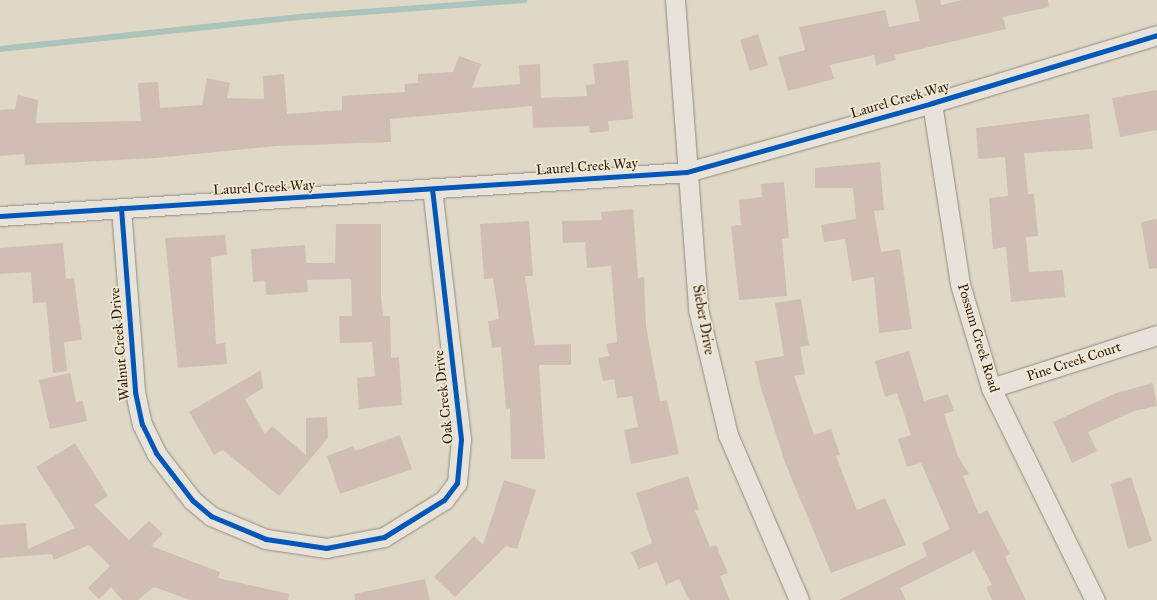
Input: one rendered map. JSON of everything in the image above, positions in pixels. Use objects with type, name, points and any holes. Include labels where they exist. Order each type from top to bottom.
[{"type":"street","name":"Sieber Drive","points":[[675,0],[698,309],[728,435],[799,600]]},
{"type":"street","name":"Laurel Creek Way","points":[[0,216],[432,190],[687,172],[932,103],[1157,35]]},
{"type":"street","name":"Possum Creek Road","points":[[932,103],[960,284],[991,388],[1095,600]]},
{"type":"street","name":"Oak Creek Drive","points":[[358,544],[384,537],[444,500],[457,483],[461,464],[461,439],[432,190]]},
{"type":"street","name":"Walnut Creek Drive","points":[[121,208],[135,392],[142,424],[170,472],[192,500],[211,516],[235,528],[295,546],[326,548],[358,544]]},
{"type":"street","name":"Pine Creek Court","points":[[991,388],[1157,335]]},
{"type":"building","points":[[915,0],[940,0],[941,5],[962,0],[1048,0],[1049,7],[1003,17],[1006,29],[895,55],[896,60],[876,65],[874,55],[830,65],[834,79],[788,91],[778,57],[805,50],[799,27],[885,10],[889,27],[920,21]]},
{"type":"building","points":[[758,34],[768,65],[750,71],[740,40]]},
{"type":"building","points":[[459,56],[481,64],[472,88],[520,84],[519,65],[540,64],[541,98],[587,96],[586,85],[595,84],[593,64],[628,60],[633,119],[608,121],[609,131],[590,133],[589,126],[533,128],[532,106],[390,119],[391,142],[277,146],[155,158],[25,165],[24,154],[0,156],[0,110],[15,109],[18,95],[38,100],[36,123],[141,121],[138,83],[158,82],[160,108],[202,105],[207,78],[230,83],[227,98],[264,99],[263,76],[284,74],[287,114],[342,110],[342,96],[405,92],[405,84],[418,83],[418,74],[453,72]]},
{"type":"building","points":[[1157,90],[1157,130],[1120,137],[1112,98]]},
{"type":"building","points":[[1089,114],[1093,149],[1024,153],[1028,194],[1034,194],[1038,236],[1026,237],[1029,272],[1063,270],[1065,297],[1011,302],[1006,247],[993,249],[989,198],[1008,196],[1005,157],[978,159],[976,128]]},
{"type":"building","points":[[880,162],[884,210],[874,211],[881,252],[900,249],[912,329],[879,333],[874,277],[852,281],[845,239],[824,242],[821,225],[856,219],[853,188],[815,188],[815,168]]},
{"type":"building","points":[[784,182],[789,238],[782,239],[787,296],[739,300],[731,226],[741,225],[739,200],[762,197],[761,184]]},
{"type":"building","points":[[633,209],[638,278],[644,277],[646,326],[660,401],[667,400],[679,454],[631,464],[624,430],[638,427],[632,396],[617,398],[614,379],[603,381],[598,358],[609,356],[606,344],[617,342],[611,266],[587,268],[585,242],[563,243],[562,221],[602,220],[601,212]]},
{"type":"building","points":[[1157,219],[1157,268],[1149,269],[1141,222]]},
{"type":"building","points":[[529,221],[533,276],[525,276],[535,345],[571,344],[571,365],[539,365],[545,459],[511,459],[510,408],[506,409],[501,347],[492,348],[488,321],[499,319],[493,278],[484,279],[480,224]]},
{"type":"building","points":[[336,224],[381,224],[381,297],[383,316],[390,316],[391,358],[399,357],[402,405],[359,409],[357,378],[375,376],[372,342],[340,343],[339,316],[352,316],[351,279],[307,280],[308,292],[266,295],[265,281],[253,282],[251,249],[305,245],[306,263],[335,263]]},
{"type":"building","points":[[225,235],[227,255],[211,257],[216,344],[225,343],[227,364],[178,368],[165,238]]},
{"type":"building","points":[[63,243],[66,279],[74,278],[82,340],[64,342],[67,371],[53,373],[46,302],[33,303],[31,272],[0,274],[0,248]]},
{"type":"building","points":[[801,299],[809,345],[800,347],[805,374],[794,376],[814,435],[831,429],[840,455],[836,456],[857,510],[885,498],[906,545],[831,573],[786,465],[760,385],[755,361],[784,356],[775,303]]},
{"type":"building","points":[[909,351],[924,401],[948,394],[954,411],[944,414],[958,456],[969,474],[963,476],[979,514],[987,510],[1010,554],[1005,557],[1026,600],[992,600],[986,587],[992,585],[974,551],[900,588],[906,600],[839,600],[927,556],[922,543],[950,529],[921,463],[907,467],[898,439],[911,435],[897,393],[885,397],[875,361]]},
{"type":"building","points":[[261,370],[263,388],[245,399],[265,434],[272,426],[306,455],[306,418],[327,417],[328,438],[279,496],[223,450],[214,455],[189,412]]},
{"type":"building","points":[[70,373],[76,402],[83,401],[87,421],[50,429],[39,380]]},
{"type":"building","points":[[1153,383],[1157,406],[1134,411],[1088,432],[1097,451],[1072,463],[1053,422],[1116,393]]},
{"type":"building","points":[[400,435],[412,469],[340,494],[327,456],[353,446],[355,451]]},
{"type":"building","points":[[75,443],[108,496],[94,505],[129,540],[149,521],[163,534],[151,546],[220,572],[218,578],[289,594],[288,600],[190,600],[154,587],[138,600],[122,600],[111,587],[99,599],[88,588],[110,566],[89,545],[54,560],[52,554],[0,558],[0,525],[26,523],[28,549],[75,528],[36,467]]},
{"type":"building","points":[[688,476],[699,509],[695,511],[710,547],[716,545],[728,573],[720,576],[730,600],[689,600],[679,579],[666,585],[657,562],[639,569],[631,552],[652,543],[636,493]]},
{"type":"building","points":[[1131,477],[1152,541],[1128,549],[1111,484]]},
{"type":"building","points":[[504,480],[536,490],[517,549],[506,546],[455,597],[434,577],[474,536],[483,545]]},
{"type":"building","points":[[425,579],[430,600],[355,600],[354,594]]},
{"type":"waterway","points":[[0,49],[311,16],[524,0]]},
{"type":"cycle path","points":[[0,216],[687,172],[932,103],[1157,35]]},
{"type":"cycle path","points":[[121,208],[135,392],[142,424],[156,453],[192,500],[211,516],[266,539],[326,548],[384,537],[444,500],[457,483],[461,439],[432,190]]}]
